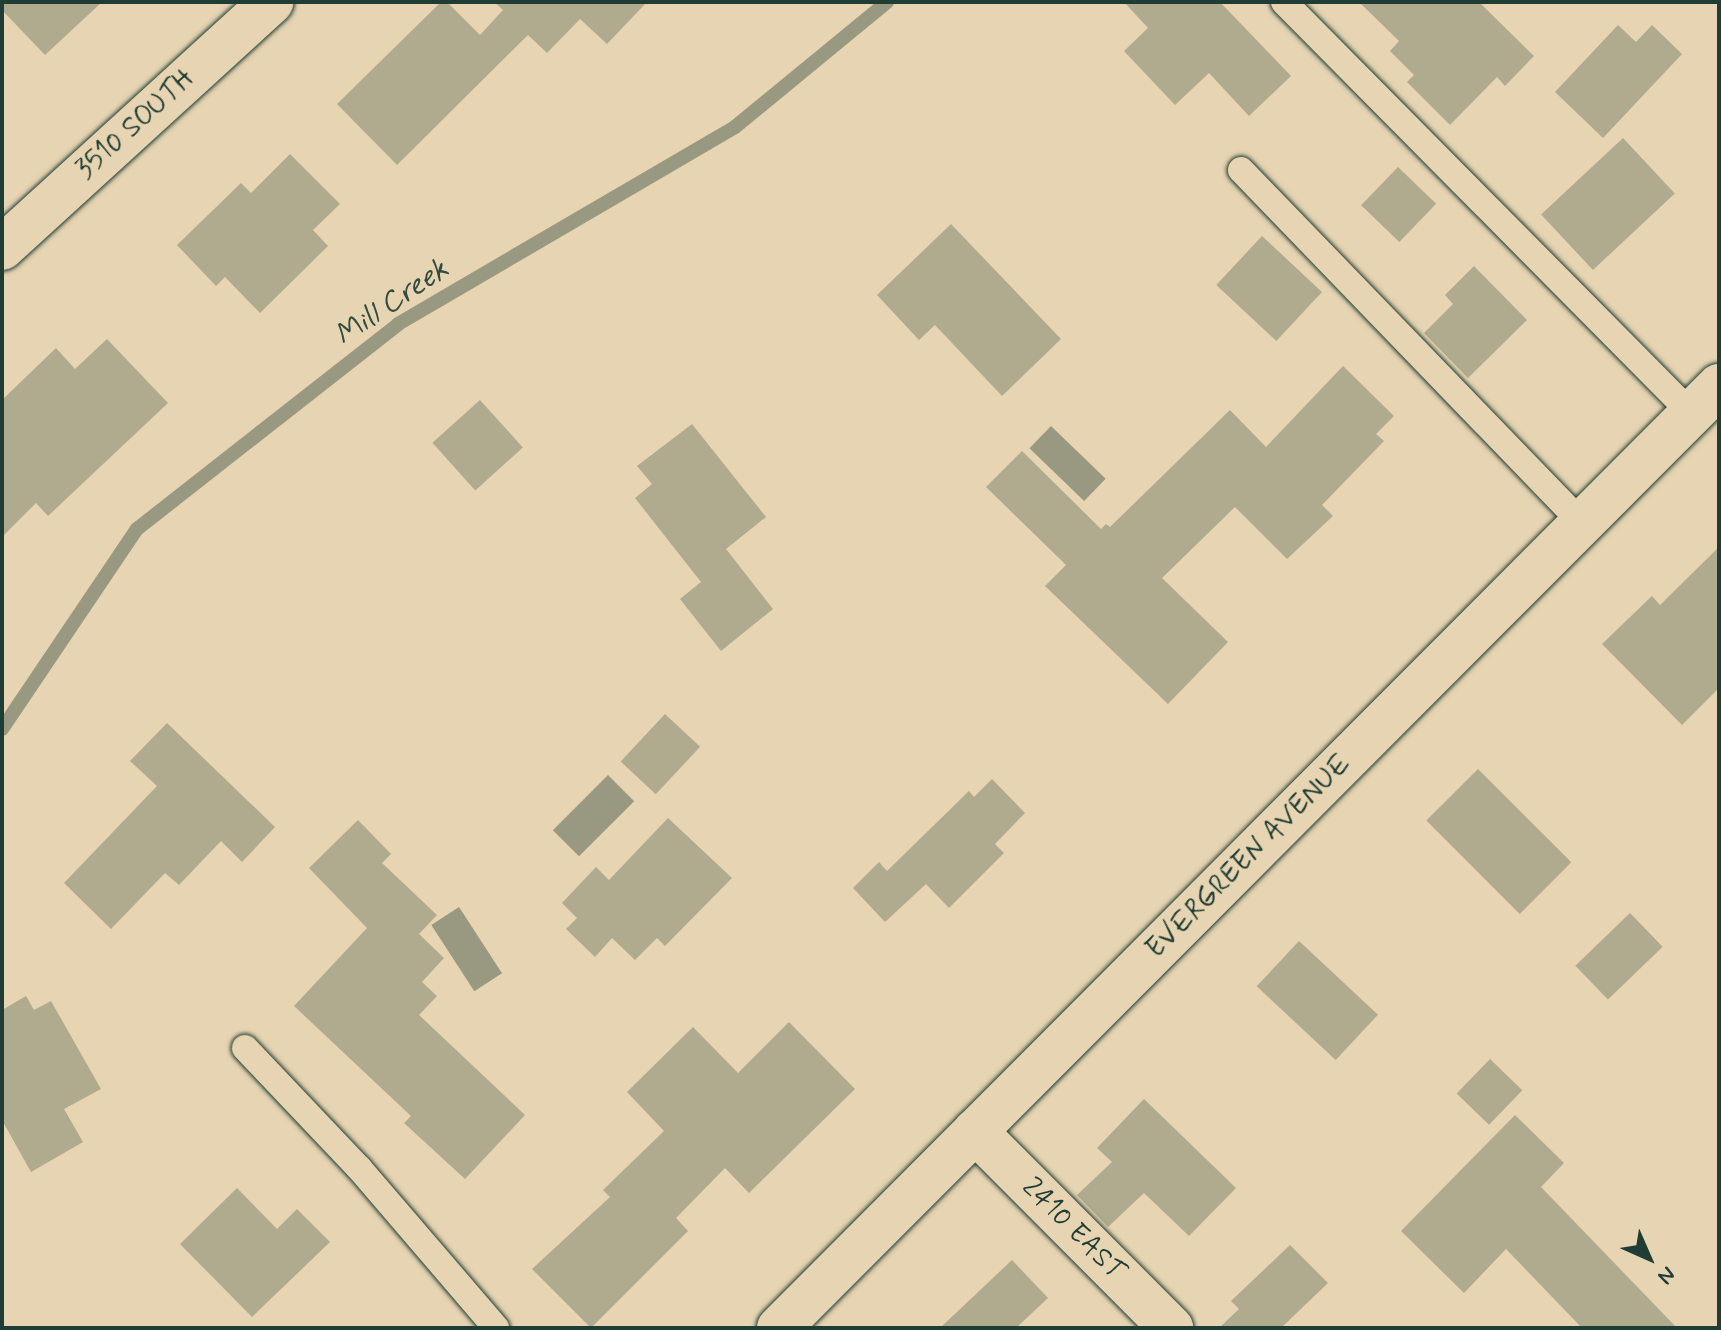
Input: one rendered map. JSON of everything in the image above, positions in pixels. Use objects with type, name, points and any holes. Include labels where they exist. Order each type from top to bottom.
[{"type":"street","name":"3510 SOUTH","points":[[2,248],[271,2]]},
{"type":"street","name":"EVERGREEN AVENUE","points":[[779,1328],[1706,400]]},
{"type":"street","name":"2410 EAST","points":[[975,1131],[1171,1328]]},
{"type":"lane","points":[[1284,2],[1706,400]]},
{"type":"lane","points":[[1241,170],[1581,522]]},
{"type":"lane","points":[[245,1048],[359,1168],[496,1328]]},
{"type":"shaded area","points":[[1051,426],[1106,479],[1084,501],[1029,448]]},
{"type":"shaded area","points":[[608,775],[634,801],[579,856],[553,830]]},
{"type":"shaded area","points":[[459,907],[502,973],[474,991],[431,925]]},
{"type":"building","points":[[2,2],[102,2],[45,55],[2,10]]},
{"type":"building","points":[[441,2],[447,2],[480,35],[503,10],[494,2],[647,2],[607,44],[580,19],[547,53],[528,35],[397,165],[337,104]]},
{"type":"building","points":[[1124,2],[1220,2],[1291,76],[1249,116],[1209,73],[1175,105],[1124,51],[1148,28]]},
{"type":"building","points":[[1359,2],[1479,2],[1534,56],[1505,86],[1497,77],[1450,125],[1407,82],[1414,75],[1390,51],[1399,41]]},
{"type":"building","points":[[1618,25],[1636,42],[1652,25],[1682,54],[1603,138],[1555,92]]},
{"type":"building","points":[[1623,138],[1675,194],[1593,270],[1541,214]]},
{"type":"building","points":[[290,154],[340,204],[313,230],[328,246],[260,313],[225,277],[216,286],[177,245],[241,183],[251,193]]},
{"type":"building","points":[[1398,167],[1436,204],[1399,242],[1361,205]]},
{"type":"building","points":[[951,224],[1061,339],[1002,396],[935,325],[919,340],[877,295]]},
{"type":"building","points":[[1262,236],[1322,292],[1276,341],[1216,285]]},
{"type":"building","points":[[1474,266],[1527,320],[1468,378],[1424,333],[1453,304],[1445,295]]},
{"type":"building","points":[[107,339],[168,403],[48,516],[36,503],[2,537],[2,400],[56,348],[75,369]]},
{"type":"building","points":[[1343,366],[1394,416],[1376,434],[1384,441],[1322,505],[1333,516],[1287,559],[1235,507],[1162,578],[1228,642],[1168,704],[1045,586],[1066,565],[986,487],[1022,451],[1101,529],[1106,524],[1110,527],[1230,410],[1266,447]]},
{"type":"building","points":[[480,400],[523,448],[475,490],[432,443]]},
{"type":"building","points":[[692,424],[766,517],[726,549],[773,609],[721,651],[680,599],[701,582],[635,498],[652,484],[637,466]]},
{"type":"building","points":[[1719,547],[1719,688],[1682,725],[1602,644],[1652,596],[1660,605]]},
{"type":"building","points":[[665,714],[700,747],[656,794],[621,762]]},
{"type":"building","points":[[167,723],[275,827],[242,862],[221,841],[179,885],[165,873],[111,929],[64,883],[157,786],[130,761]]},
{"type":"building","points":[[1478,769],[1571,862],[1520,914],[1426,821]]},
{"type":"building","points":[[992,779],[1025,813],[995,844],[1004,853],[949,908],[926,884],[885,922],[853,888],[879,862],[887,871],[969,791],[974,797]]},
{"type":"building","points":[[668,818],[732,878],[665,946],[657,938],[635,960],[612,938],[595,957],[566,929],[577,918],[562,903],[596,867],[609,880]]},
{"type":"building","points":[[358,820],[391,854],[382,863],[437,915],[419,934],[444,958],[422,982],[437,996],[419,1015],[525,1115],[465,1179],[404,1123],[411,1116],[294,1006],[367,928],[309,868]]},
{"type":"building","points":[[1630,913],[1663,947],[1608,1000],[1575,966]]},
{"type":"building","points":[[1299,941],[1378,1015],[1336,1060],[1257,986]]},
{"type":"building","points":[[26,996],[34,1010],[51,1001],[101,1089],[64,1109],[83,1142],[31,1172],[2,1120],[2,1010]]},
{"type":"building","points":[[789,1022],[855,1089],[749,1193],[725,1168],[676,1218],[688,1231],[591,1328],[532,1269],[610,1197],[603,1190],[664,1131],[627,1092],[693,1027],[738,1073]]},
{"type":"building","points":[[1490,1059],[1522,1090],[1489,1125],[1457,1094]]},
{"type":"building","points":[[1144,1099],[1236,1188],[1189,1236],[1144,1193],[1108,1227],[1077,1195],[1112,1162],[1097,1148]]},
{"type":"building","points":[[1515,1115],[1564,1163],[1541,1187],[1677,1328],[1582,1328],[1506,1249],[1464,1293],[1401,1231]]},
{"type":"building","points":[[237,1188],[277,1229],[297,1209],[330,1242],[252,1317],[180,1244]]},
{"type":"building","points":[[1290,1245],[1328,1283],[1281,1328],[1219,1328],[1239,1309],[1231,1301]]},
{"type":"building","points":[[1012,1260],[1048,1298],[1016,1328],[940,1328]]},
{"type":"waterway","name":"Mill Creek","points":[[2,729],[137,529],[398,324],[735,127],[887,2]]}]
